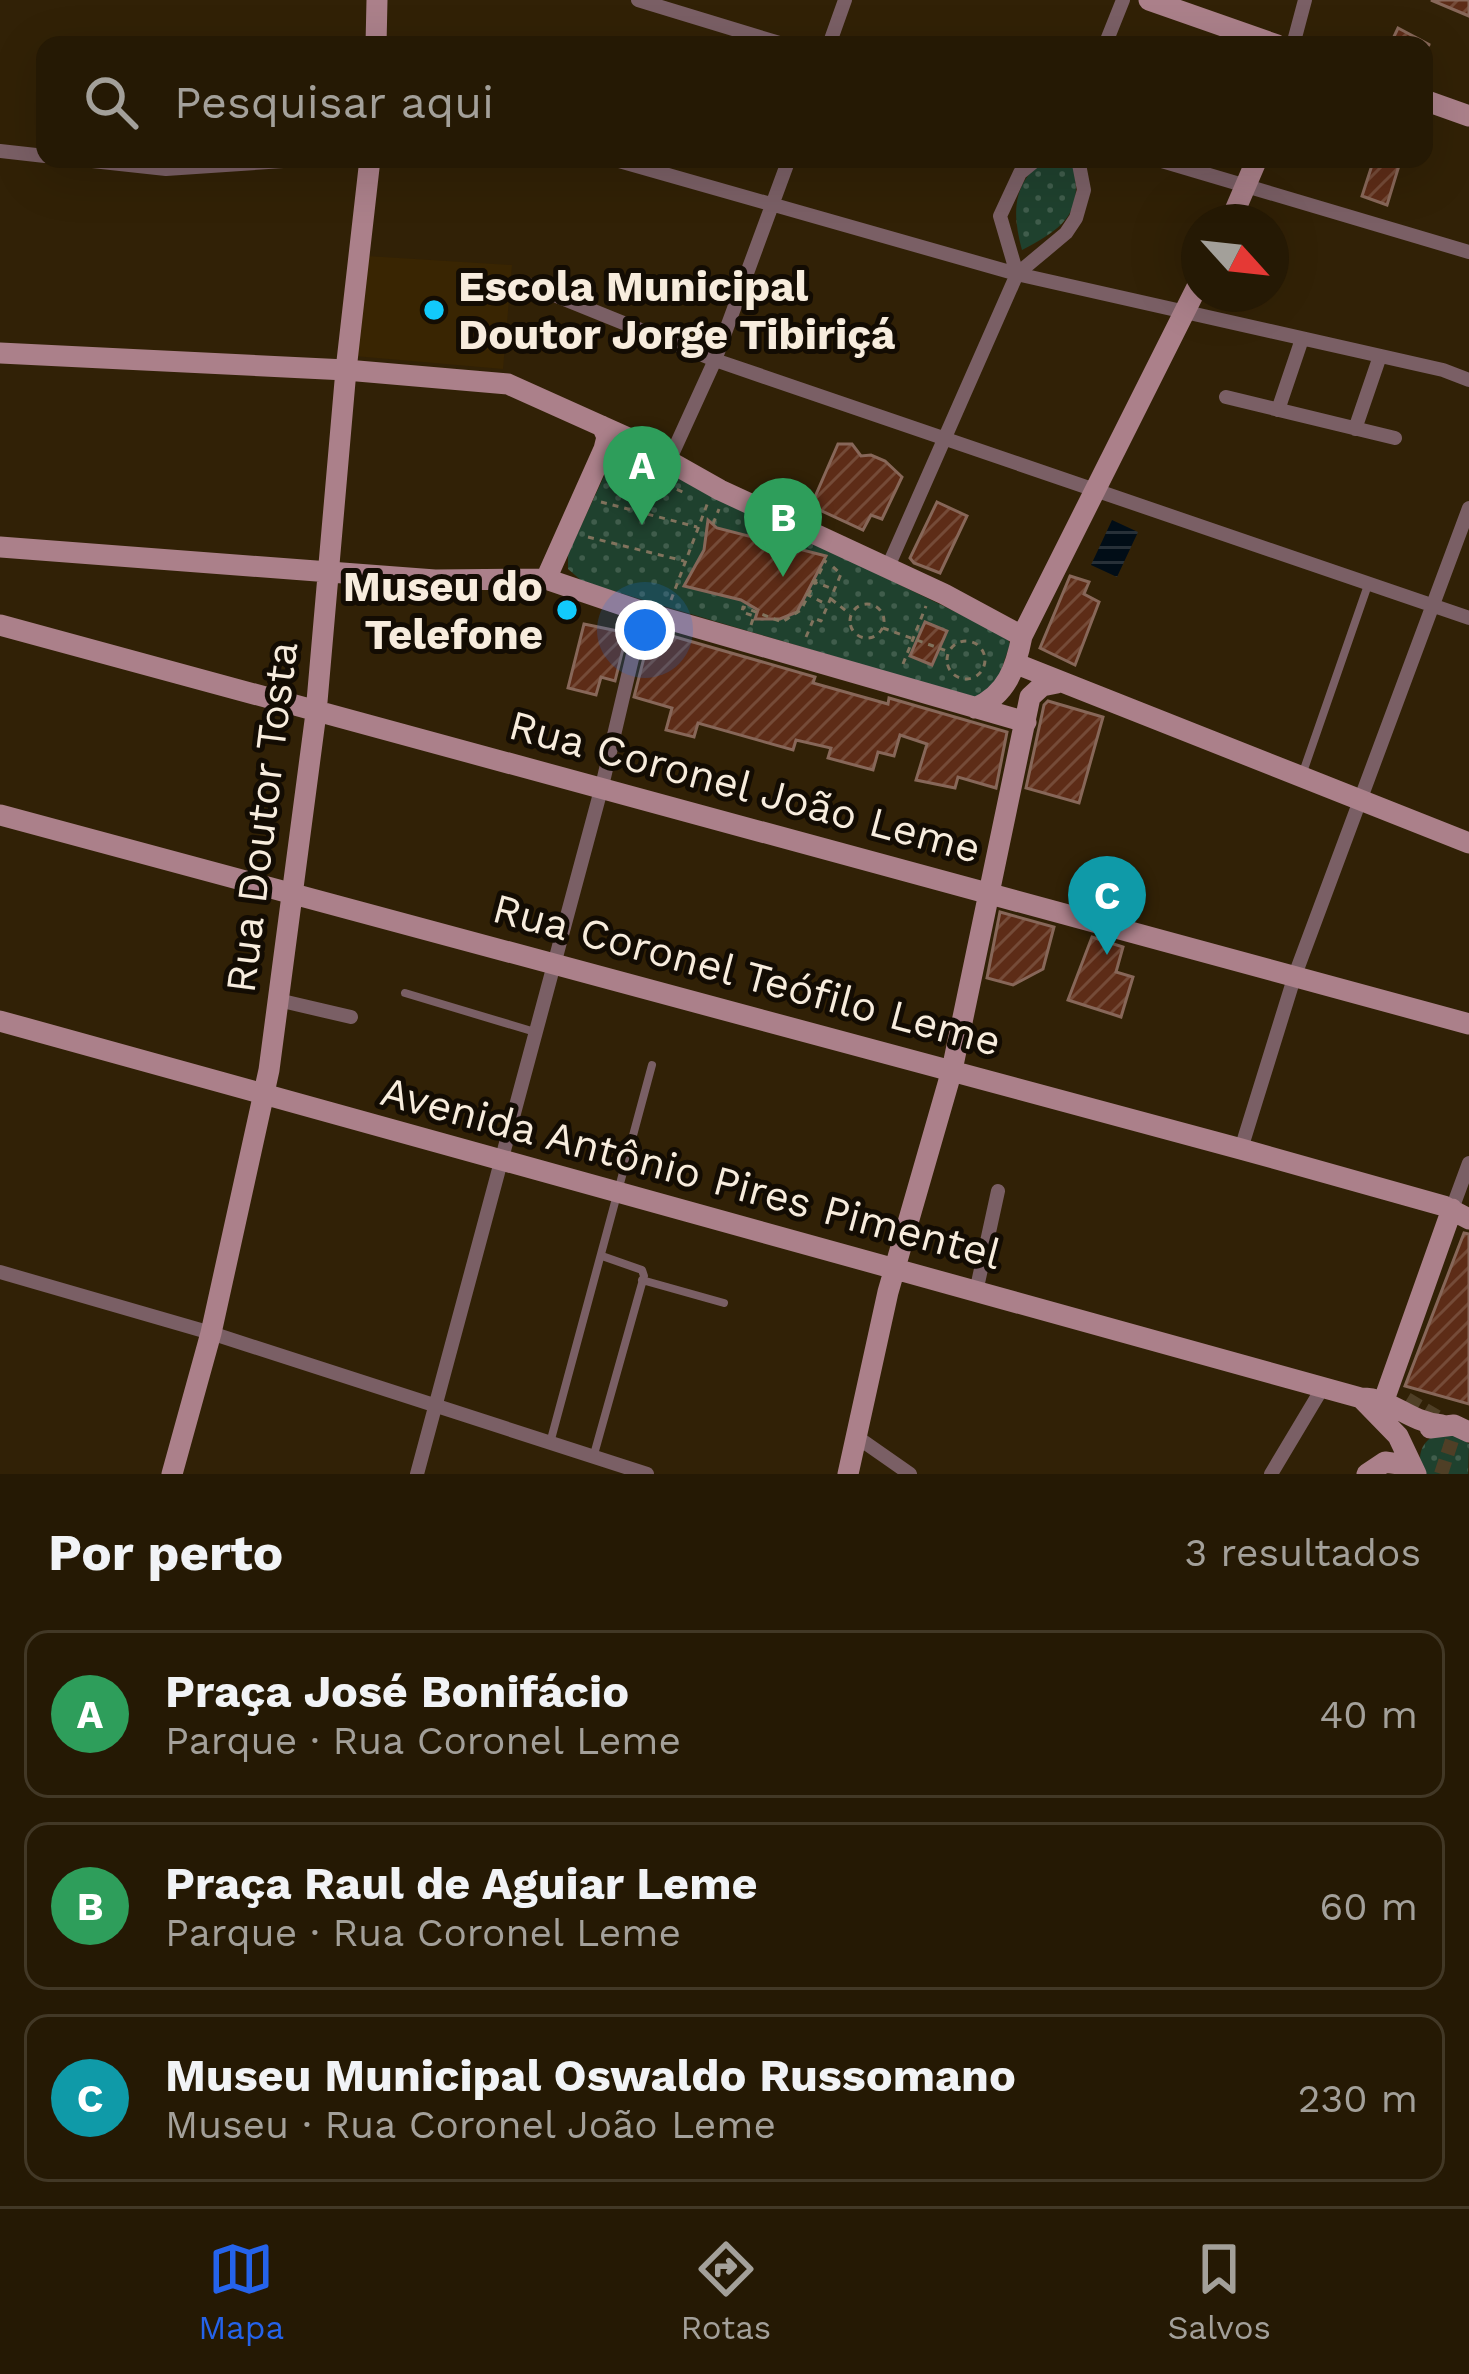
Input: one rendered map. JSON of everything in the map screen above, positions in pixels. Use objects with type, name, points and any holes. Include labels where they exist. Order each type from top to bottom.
[{"type":"street","points":[[376,36],[377,0]]},
{"type":"street","points":[[638,0],[684,6],[762,36]]},
{"type":"street","points":[[832,36],[845,0]]},
{"type":"street","points":[[1109,36],[1123,0]]},
{"type":"street","points":[[1149,0],[1251,36]]},
{"type":"street","points":[[1295,36],[1305,0]]},
{"type":"street","points":[[1433,103],[1469,116]]},
{"type":"street","points":[[0,151],[36,155]]},
{"type":"street","name":"Rua Doutor Tosta","points":[[172,1474],[211,1333],[265,1095],[316,713],[369,168]]},
{"type":"street","points":[[643,168],[1018,274],[1443,370],[1469,380]]},
{"type":"street","points":[[657,475],[715,360],[786,168]]},
{"type":"street","points":[[1018,274],[1000,216],[1026,168]]},
{"type":"street","points":[[887,568],[1018,274],[1066,233],[1076,218],[1084,190],[1080,168]]},
{"type":"street","points":[[1185,168],[1469,252]]},
{"type":"street","points":[[1239,204],[1254,168]]},
{"type":"street","points":[[522,282],[715,360],[946,442],[1469,618]]},
{"type":"street","points":[[975,708],[1000,692],[1017,664],[1022,636],[1183,313]]},
{"type":"street","points":[[1278,410],[1302,340]]},
{"type":"street","points":[[0,353],[496,382],[603,437],[626,437],[657,475],[887,568],[1022,636]]},
{"type":"street","points":[[1355,429],[1380,356]]},
{"type":"street","points":[[1226,397],[1395,438]]},
{"type":"street","points":[[546,580],[603,437]]},
{"type":"street","points":[[1241,1149],[1295,975],[1469,508]]},
{"type":"street","points":[[0,547],[435,580],[546,580],[643,613],[1026,722]]},
{"type":"street","points":[[417,1474],[602,787],[643,613]]},
{"type":"street","name":"Rua Coronel João Leme","points":[[0,625],[1469,1024]]},
{"type":"street","points":[[1017,664],[1469,843]]},
{"type":"street","points":[[848,1474],[894,1271],[952,1070],[986,892],[1033,693],[1057,683]]},
{"type":"street","name":"Rua Coronel Teófilo Leme","points":[[0,815],[952,1070],[1460,1214]]},
{"type":"street","points":[[278,1000],[352,1017]]},
{"type":"street","name":"Avenida Antônio Pires Pimentel","points":[[0,1022],[1373,1399],[1409,1418],[1469,1432]]},
{"type":"street","points":[[1413,1466],[1373,1399],[1460,1214],[1469,1162]]},
{"type":"street","points":[[976,1292],[998,1191]]},
{"type":"street","points":[[0,1272],[211,1333],[647,1474]]},
{"type":"street","points":[[1271,1474],[1323,1387]]},
{"type":"street","points":[[1413,1466],[1423,1433],[1442,1425]]},
{"type":"street","points":[[857,1437],[910,1474]]},
{"type":"street","points":[[1367,1474],[1385,1462],[1413,1466]]},
{"type":"lane","points":[[1302,776],[1368,584]]},
{"type":"lane","points":[[405,993],[535,1032]]},
{"type":"lane","points":[[549,1445],[652,1065]]},
{"type":"lane","points":[[593,1458],[642,1280],[642,1270],[602,1256]]},
{"type":"lane","points":[[642,1280],[724,1303]]},
{"type":"path","points":[[645,466],[641,474],[657,475],[685,493],[688,485]]},
{"type":"path","points":[[671,600],[711,495]]},
{"type":"path","points":[[598,501],[698,527]]},
{"type":"path","points":[[713,524],[722,501]]},
{"type":"path","points":[[584,536],[686,561]]},
{"type":"path","points":[[751,626],[754,616],[742,612],[743,608],[782,622],[801,610],[830,553]]},
{"type":"path","points":[[804,644],[841,574],[832,568],[835,560]]},
{"type":"path","points":[[814,581],[834,590]]},
{"type":"path","points":[[807,595],[852,615]]},
{"type":"path","points":[[899,677],[930,599]]},
{"type":"path","points":[[873,606],[881,613],[882,628],[863,638],[851,626],[852,615],[858,607],[873,606]]},
{"type":"path","points":[[882,628],[949,652]]},
{"type":"path","points":[[958,642],[974,642],[985,654],[984,668],[970,679],[958,678],[950,670],[949,652],[958,642]]},
{"type":"shaded area","name":"Escola Municipal Doutor Jorge Tibiriçá","points":[[367,256],[512,265],[503,369],[354,356]]},
{"type":"shaded area","points":[[1112,520],[1138,532],[1117,577],[1091,565]]},
{"type":"green space","points":[[1073,168],[1076,192],[1061,225],[1022,250],[1017,200],[1033,169]]},
{"type":"green space","points":[[620,452],[1007,637],[1010,644],[997,683],[974,698],[583,582],[568,569],[568,554],[612,459]]},
{"type":"green space","points":[[1441,1432],[1469,1444],[1468,1474],[1423,1474],[1422,1449]]},
{"type":"building","points":[[1431,0],[1469,0],[1469,16]]},
{"type":"building","points":[[1371,168],[1398,168],[1387,205],[1362,196]]},
{"type":"building","points":[[838,444],[852,444],[861,456],[885,461],[902,477],[882,519],[871,515],[863,530],[811,506]]},
{"type":"building","points":[[937,502],[967,516],[940,573],[910,558]]},
{"type":"building","points":[[708,520],[717,528],[826,556],[797,612],[780,619],[755,619],[758,610],[741,600],[684,586],[704,550]]},
{"type":"building","points":[[1070,576],[1089,582],[1084,594],[1099,602],[1075,665],[1040,648]]},
{"type":"building","points":[[925,622],[947,631],[932,665],[910,656]]},
{"type":"building","points":[[584,624],[627,633],[615,681],[601,677],[596,695],[568,688]]},
{"type":"building","points":[[651,630],[815,677],[813,683],[888,704],[889,698],[1007,732],[996,788],[958,777],[955,788],[916,780],[927,744],[900,735],[894,756],[878,752],[873,770],[828,758],[831,748],[796,740],[793,750],[698,723],[694,737],[666,730],[672,708],[634,697]]},
{"type":"building","points":[[1048,701],[1103,717],[1079,803],[1026,788]]},
{"type":"building","points":[[1000,912],[1054,927],[1043,969],[1013,985],[987,978]]},
{"type":"building","points":[[1092,937],[1123,947],[1116,972],[1133,977],[1121,1017],[1068,1000]]},
{"type":"building","points":[[1464,1233],[1469,1234],[1469,1404],[1405,1386]]},
{"type":"tunnel","points":[[1407,1399],[1439,1418]]},
{"type":"tunnel","points":[[1441,1474],[1456,1428]]},
{"type":"place","name":"Escola Municipal Doutor Jorge Tibiriçá","points":[[434,310]]},
{"type":"place","name":"Praça José Bonifácio","points":[[642,525]]},
{"type":"place","name":"Praça Raul de Aguiar Leme","points":[[783,577]]},
{"type":"place","name":"Museu do Telefone","points":[[567,610]]},
{"type":"place","name":"Museu Municipal Oswaldo Russomano","points":[[1107,955]]}]
